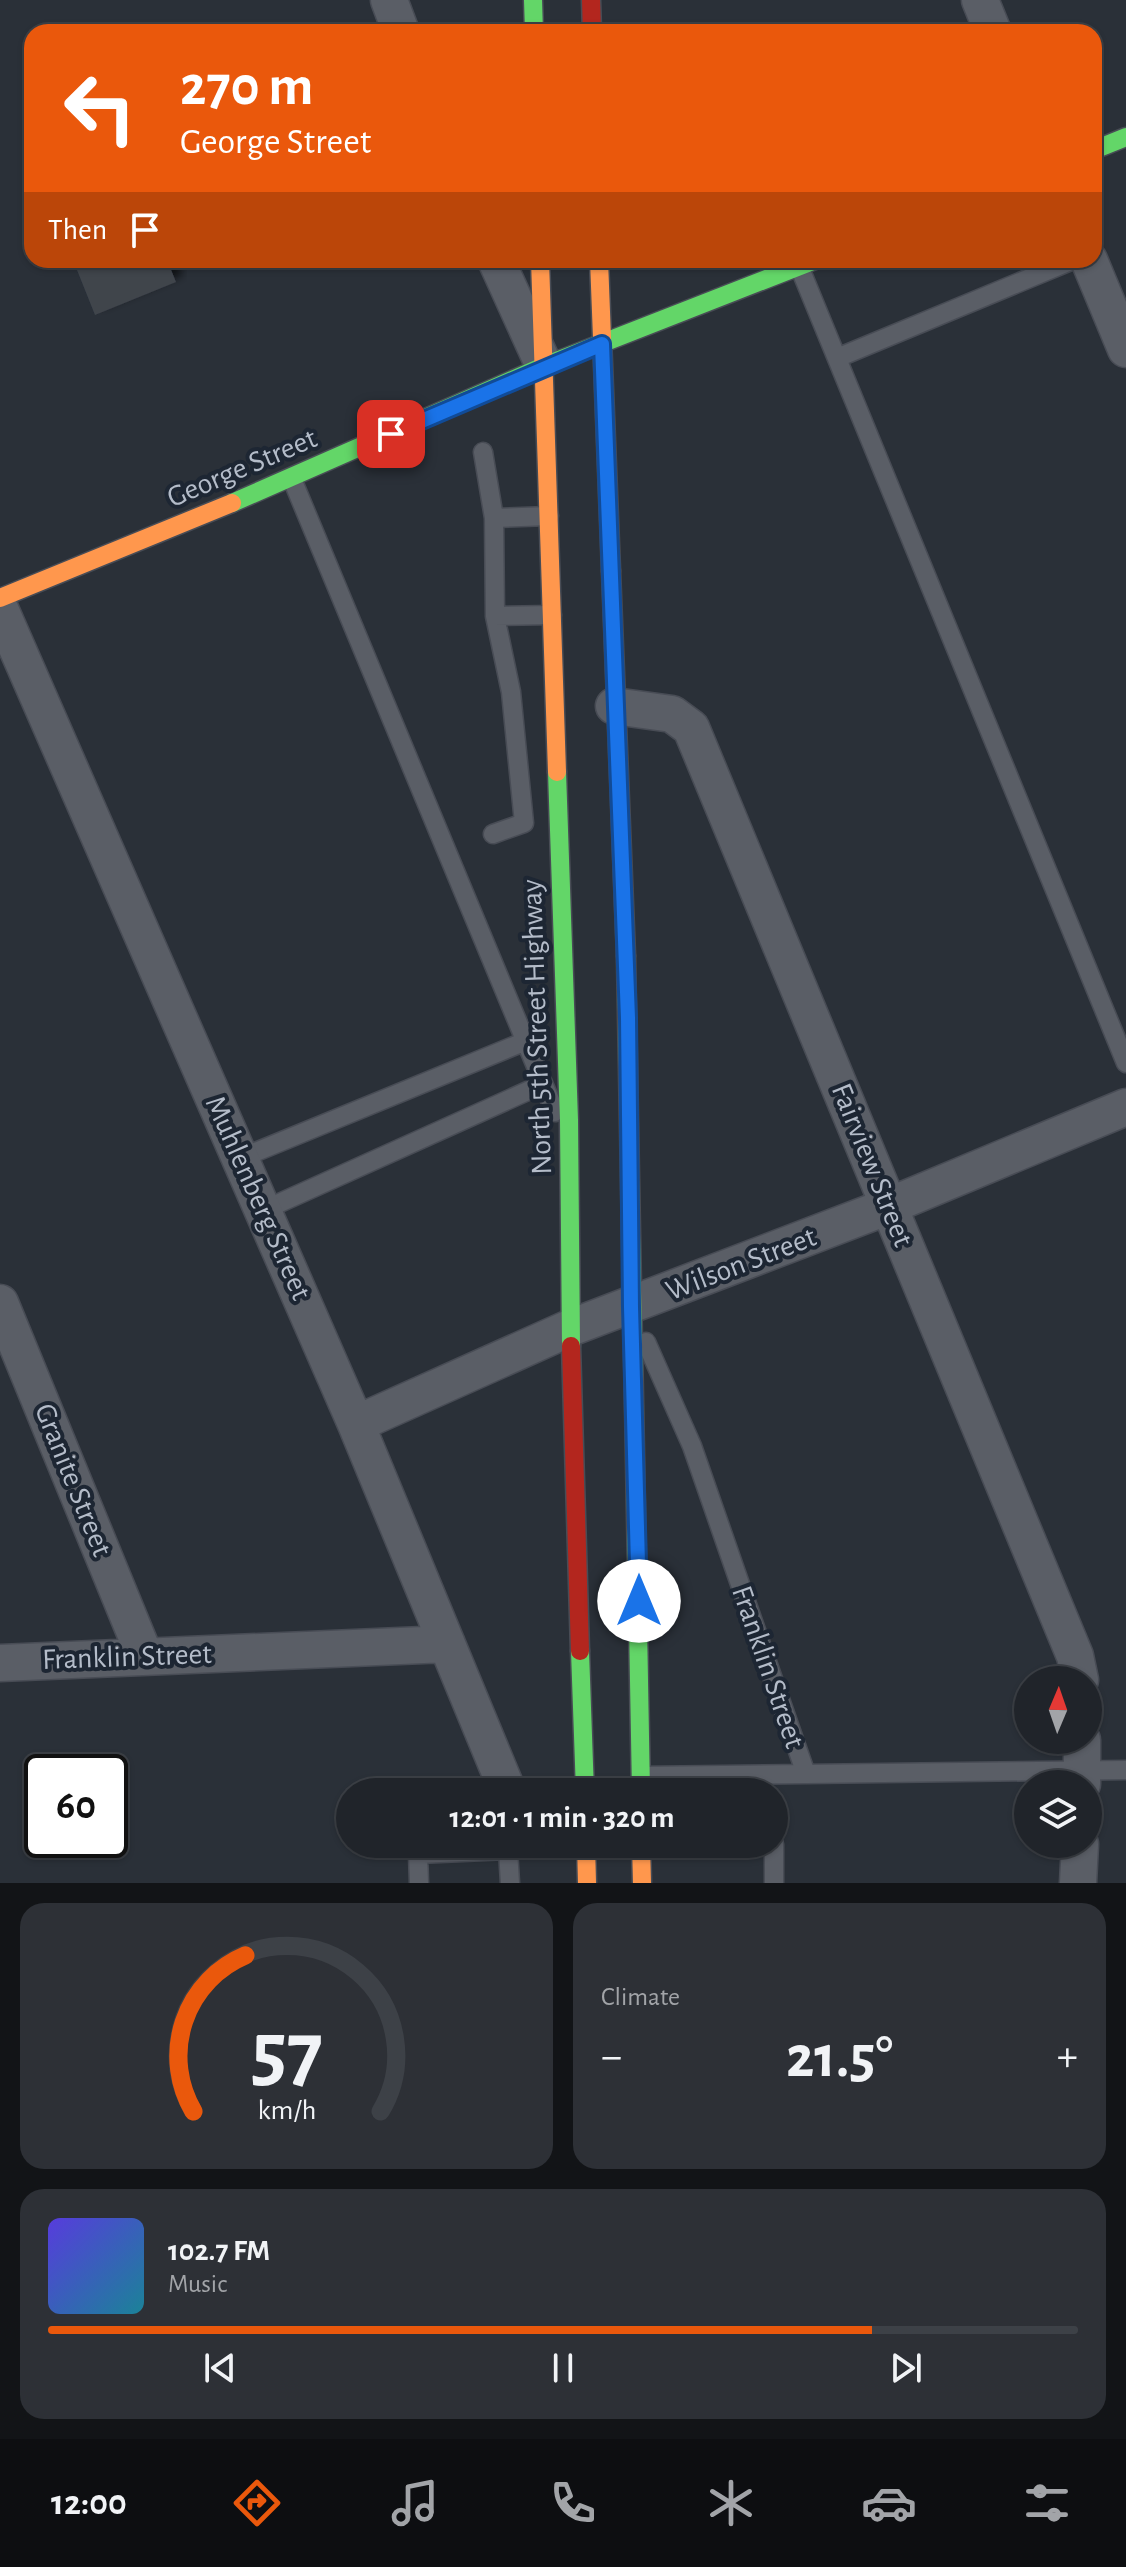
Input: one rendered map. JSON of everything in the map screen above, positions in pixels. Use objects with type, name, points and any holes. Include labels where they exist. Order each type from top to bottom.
[{"type":"main road","points":[[533,0],[534,24]]},
{"type":"main road","points":[[591,0],[592,24]]},
{"type":"main road","points":[[1102,147],[1126,137]]},
{"type":"main road","name":"North 5th Street Highway","points":[[540,268],[552,615],[533,691],[558,791],[569,1147],[570,1328],[585,1778]]},
{"type":"main road","points":[[599,268],[628,1018],[631,1307],[639,1486],[641,1778]]},
{"type":"main road","name":"George Street","points":[[0,598],[292,479],[544,366],[794,268]]},
{"type":"main road","points":[[586,1858],[587,1883]]},
{"type":"main road","points":[[641,1858],[642,1883]]},
{"type":"street","points":[[389,0],[398,24]]},
{"type":"street","points":[[980,0],[990,24]]},
{"type":"street","points":[[500,268],[544,366]]},
{"type":"street","points":[[1092,268],[1126,349]]},
{"type":"street","name":"Muhlenberg Street","points":[[0,609],[356,1424],[498,1778]]},
{"type":"street","name":"Fairview Street","points":[[614,706],[672,714],[691,728],[1077,1666]]},
{"type":"street","name":"Wilson Street","points":[[356,1424],[570,1328],[889,1206],[1126,1107]]},
{"type":"street","name":"Granite Street","points":[[0,1303],[145,1657]]},
{"type":"street","name":"Franklin Street","points":[[0,1663],[447,1644]]},
{"type":"street","points":[[1078,1883],[1079,1858]]},
{"type":"lane","points":[[809,268],[837,358],[1126,1063]]},
{"type":"lane","points":[[837,358],[1054,268]]},
{"type":"lane","points":[[483,452],[494,518],[495,616],[533,691],[522,791],[524,823],[493,834]]},
{"type":"lane","points":[[292,479],[569,1147]]},
{"type":"lane","points":[[494,518],[549,516]]},
{"type":"lane","points":[[495,616],[552,615]]},
{"type":"lane","points":[[522,791],[558,791]]},
{"type":"lane","points":[[241,1158],[526,1041]]},
{"type":"lane","points":[[264,1210],[543,1084]]},
{"type":"lane","name":"Franklin Street","points":[[631,1307],[692,1446],[806,1774],[1082,1765],[1126,1770]]},
{"type":"lane","points":[[788,1779],[806,1774]]},
{"type":"lane","points":[[418,1858],[419,1883]]},
{"type":"lane","points":[[508,1858],[510,1883]]},
{"type":"lane","points":[[774,1858],[774,1883]]},
{"type":"building","points":[[76,268],[170,268],[176,282],[95,315]]},
{"type":"traffic: fast","points":[[533,0],[534,24]]},
{"type":"traffic: fast","points":[[1102,147],[1126,137]]},
{"type":"traffic: fast","points":[[232,503],[544,366],[795,268]]},
{"type":"traffic: fast","points":[[557,772],[569,1120],[571,1346]]},
{"type":"traffic: fast","points":[[626,956],[641,1778]]},
{"type":"traffic: fast","points":[[580,1651],[585,1778]]},
{"type":"traffic: slow","points":[[540,268],[557,772]]},
{"type":"traffic: slow","points":[[599,268],[611,571]]},
{"type":"traffic: slow","points":[[0,598],[232,503]]},
{"type":"traffic: slow","points":[[586,1858],[587,1883]]},
{"type":"traffic: slow","points":[[641,1858],[642,1883]]},
{"type":"traffic: jam","points":[[591,0],[592,24]]},
{"type":"traffic: jam","points":[[611,571],[626,956]]},
{"type":"traffic: jam","points":[[571,1346],[580,1651]]},
{"type":"route","points":[[391,434],[544,366],[602,344],[628,1018],[631,1307],[639,1486],[639,1601]]}]
